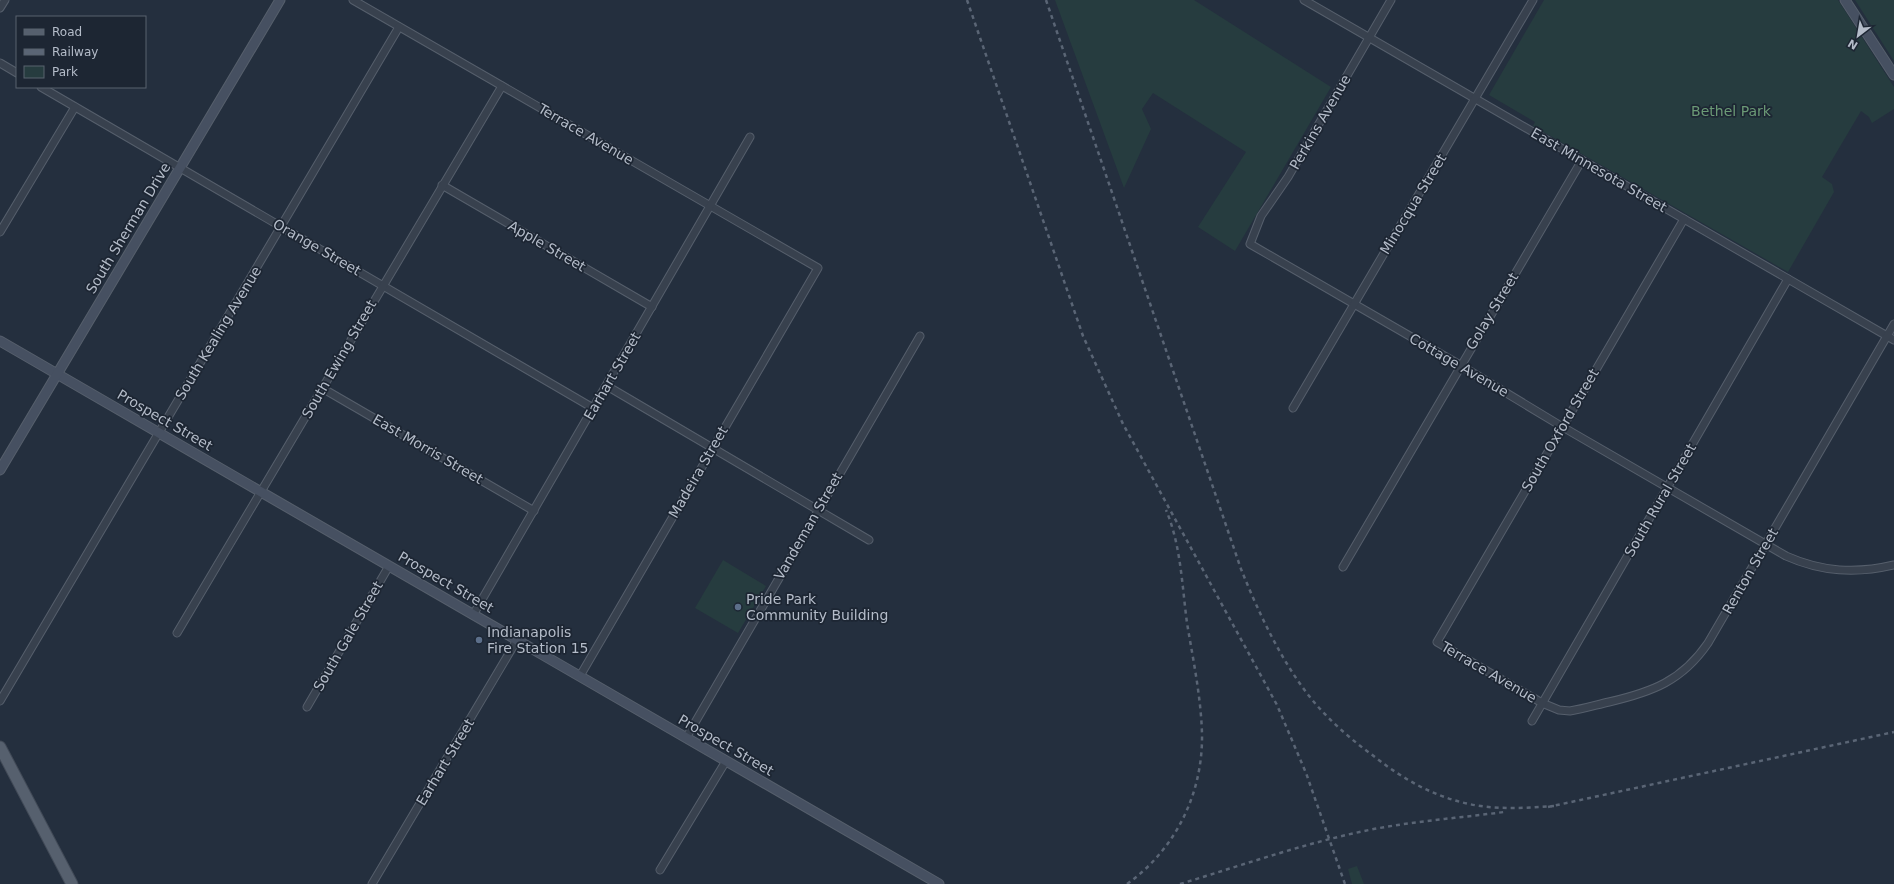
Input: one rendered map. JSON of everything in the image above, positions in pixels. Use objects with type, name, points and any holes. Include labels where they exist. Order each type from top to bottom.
[{"type":"main road","name":"South Sherman Drive","points":[[0,470],[280,0]]},
{"type":"main road","points":[[1845,0],[1894,75]]},
{"type":"main road","name":"Prospect Street","points":[[0,341],[939,884]]},
{"type":"main road","points":[[0,747],[72,884]]},
{"type":"street","points":[[0,8],[5,0]]},
{"type":"street","name":"Terrace Avenue","points":[[353,0],[818,268]]},
{"type":"street","name":"East Minnesota Street","points":[[1304,0],[1894,340]]},
{"type":"street","name":"Perkins Avenue","points":[[1250,244],[1261,216],[1288,177],[1391,0]]},
{"type":"street","name":"Minocqua Street","points":[[1293,408],[1533,0]]},
{"type":"street","name":"South Kealing Avenue","points":[[0,701],[399,27]]},
{"type":"street","points":[[0,63],[16,72]]},
{"type":"street","name":"South Ewing Street","points":[[177,633],[382,285],[502,86]]},
{"type":"street","name":"Orange Street","points":[[43,88],[594,408]]},
{"type":"street","points":[[0,232],[75,107]]},
{"type":"street","name":"Earhart Street","points":[[473,615],[750,137]]},
{"type":"street","name":"Golay Street","points":[[1343,567],[1460,365],[1582,160]]},
{"type":"street","name":"Apple Street","points":[[442,185],[652,307]]},
{"type":"street","name":"South Oxford Street","points":[[1437,642],[1561,426],[1684,219]]},
{"type":"street","name":"Cottage Avenue","points":[[1250,244],[1460,365],[1561,426],[1766,545],[1802,563],[1830,570],[1862,571],[1894,565]]},
{"type":"street","name":"Madeira Street","points":[[580,676],[818,268]]},
{"type":"street","name":"South Rural Street","points":[[1532,720],[1788,279]]},
{"type":"street","name":"Renton Street","points":[[1542,703],[1559,710],[1574,710],[1647,693],[1676,677],[1695,660],[1708,643],[1894,324]]},
{"type":"street","name":"Vandeman Street","points":[[686,738],[920,336]]},
{"type":"street","points":[[607,386],[869,540]]},
{"type":"street","name":"East Morris Street","points":[[322,388],[534,511]]},
{"type":"street","name":"South Gale Street","points":[[307,707],[389,566]]},
{"type":"street","name":"Earhart Street","points":[[372,884],[517,640]]},
{"type":"street","name":"Terrace Avenue","points":[[1437,642],[1542,703]]},
{"type":"street","points":[[660,870],[726,761]]},
{"type":"green space","points":[[1055,0],[1194,0],[1331,87],[1235,251],[1198,227],[1246,152],[1153,93],[1142,109],[1151,129],[1124,188]]},
{"type":"green space","name":"Bethel Park","points":[[1544,0],[1838,0],[1894,87],[1894,109],[1872,123],[1869,117],[1861,111],[1822,177],[1832,184],[1834,192],[1788,272],[1533,126],[1535,122],[1489,95]]},
{"type":"green space","points":[[1855,0],[1894,0],[1894,61]]},
{"type":"green space","points":[[723,560],[766,586],[738,633],[695,608]]},
{"type":"green space","points":[[1357,866],[1364,884],[1352,884],[1348,869]]},
{"type":"railway","points":[[967,0],[1083,336],[1123,424],[1277,705],[1306,773],[1345,884]]},
{"type":"railway","points":[[1046,0],[1241,569],[1265,624],[1296,679],[1321,710],[1339,728],[1382,763],[1417,785],[1455,801],[1480,806],[1512,808],[1554,806]]},
{"type":"railway","points":[[1127,884],[1160,854],[1173,837],[1192,798],[1198,777],[1201,756],[1202,734],[1198,692],[1187,623],[1178,551],[1166,510]]},
{"type":"railway","points":[[1548,807],[1894,732]]},
{"type":"railway","points":[[1180,884],[1345,835],[1403,824],[1504,812]]},
{"type":"place","name":"Pride Park Community Building","points":[[738,607]]},
{"type":"place","name":"Indianapolis Fire Station 15","points":[[479,640]]}]
